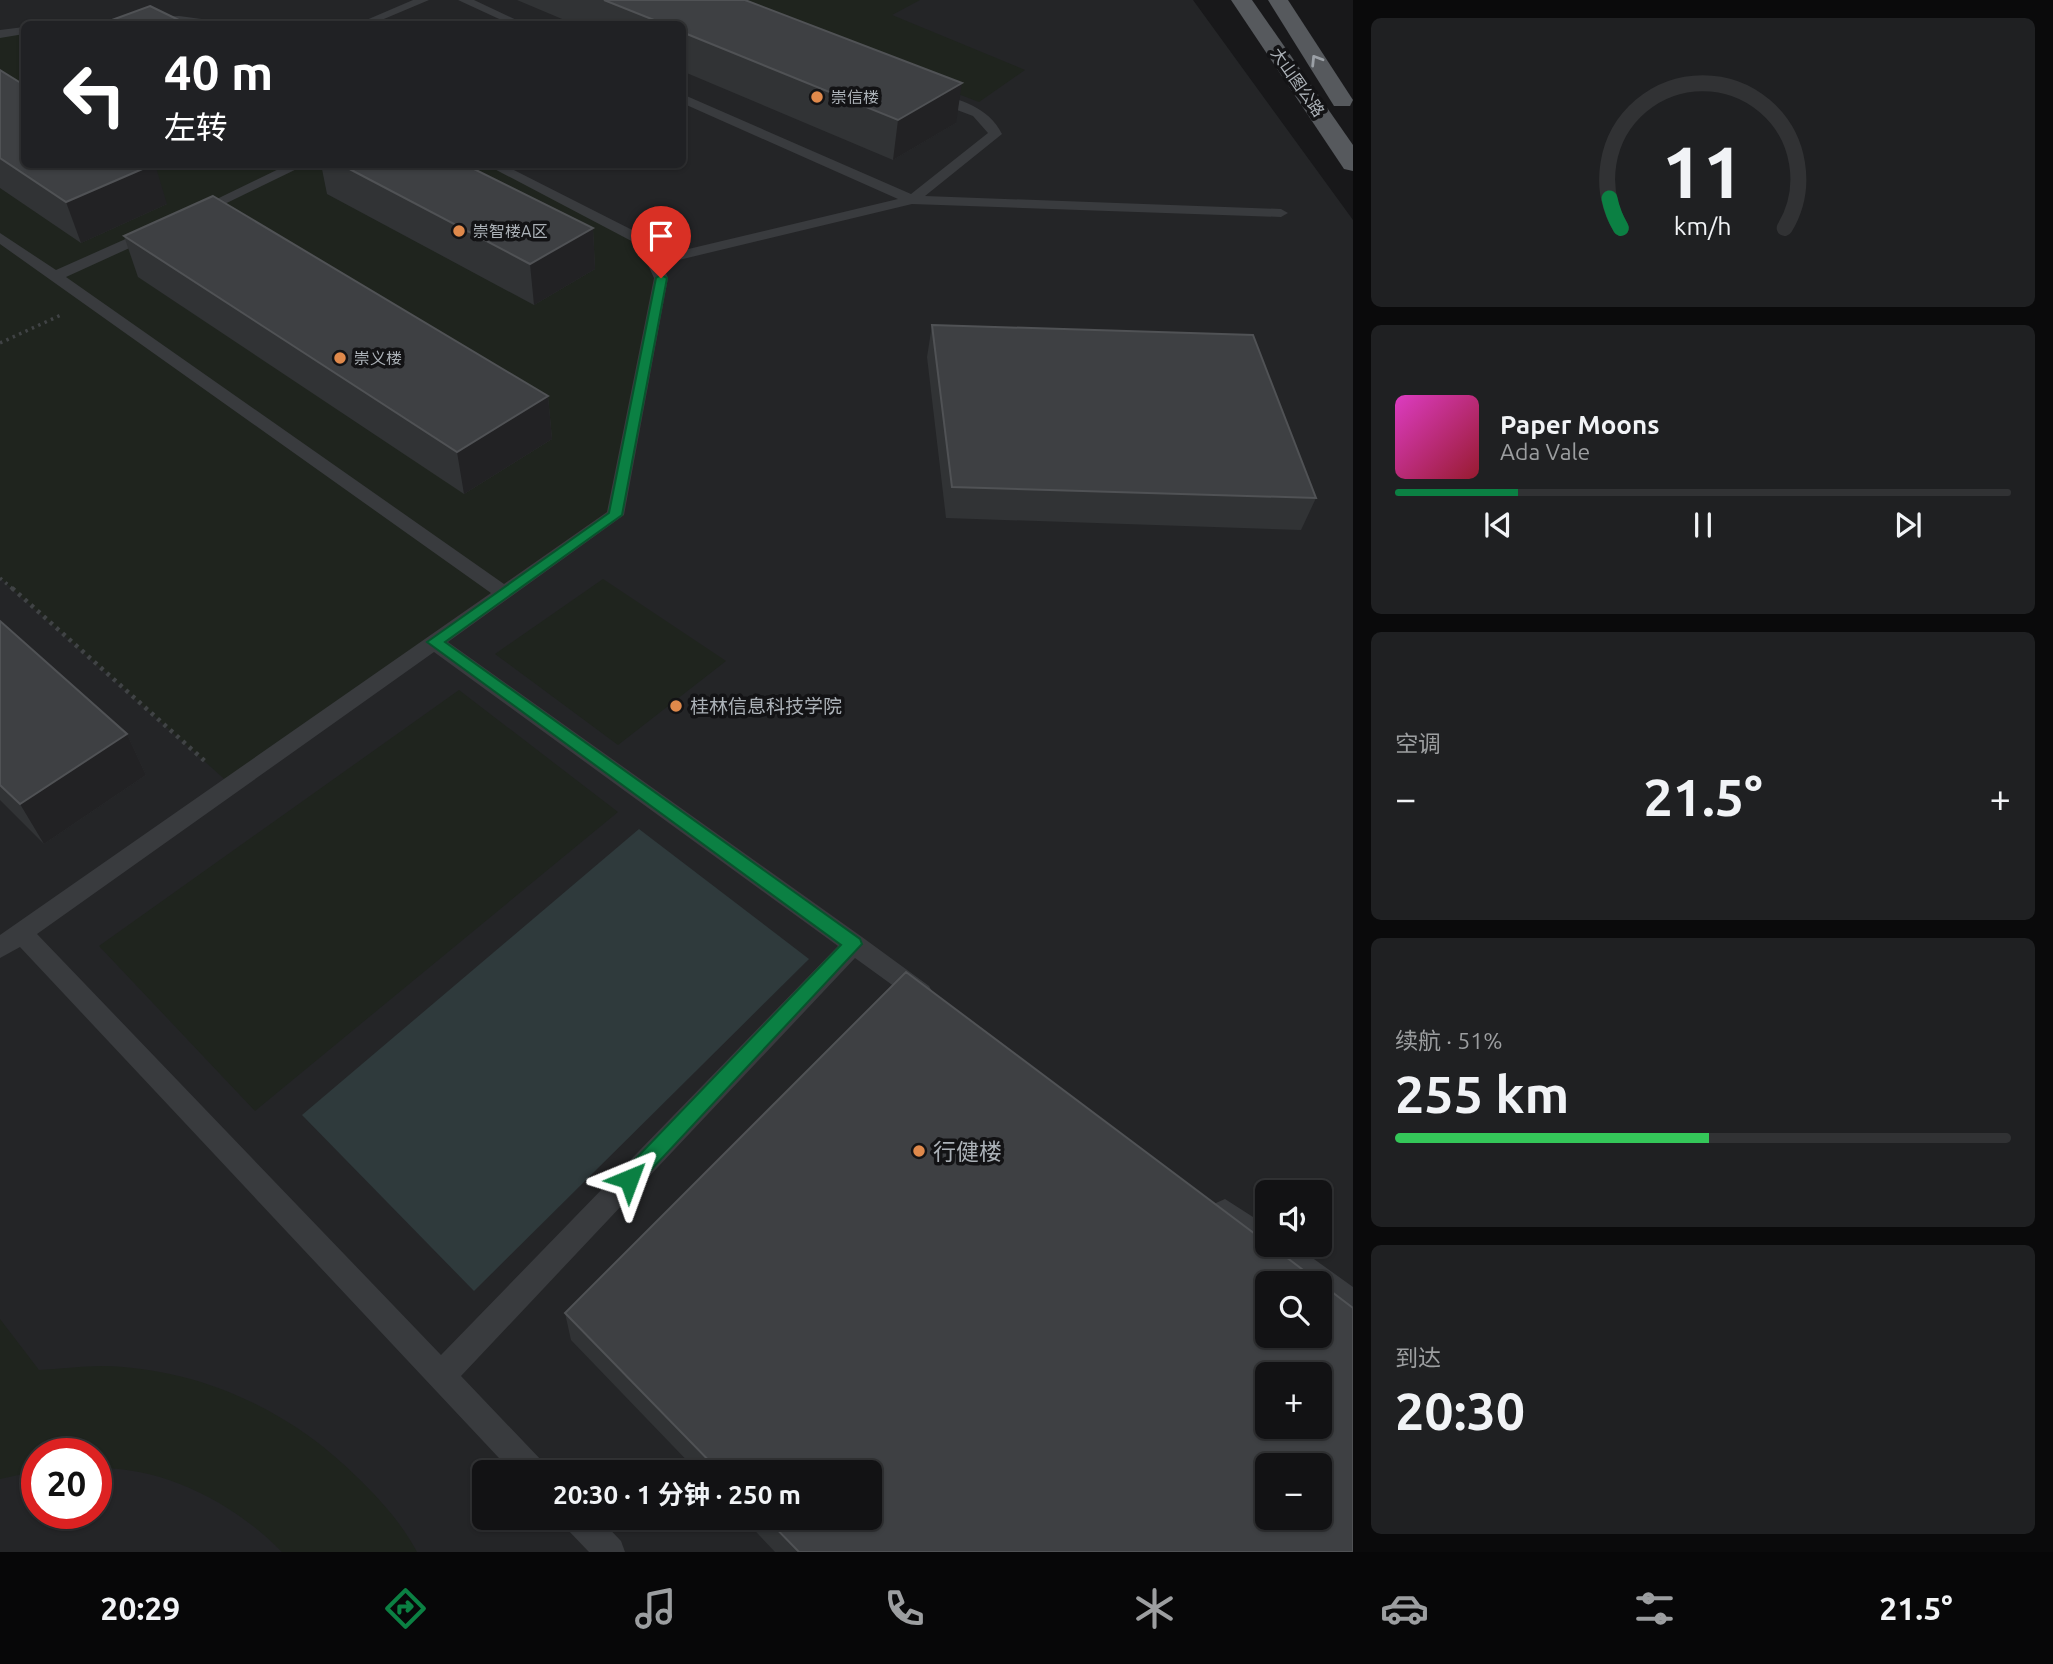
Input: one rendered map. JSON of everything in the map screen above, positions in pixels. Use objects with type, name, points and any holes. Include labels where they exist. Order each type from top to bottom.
[{"type":"main road","name":"大山图公路","points":[[1241,0],[1318,109],[1353,164]]},
{"type":"main road","name":"大山图公路","points":[[1278,0],[1353,117]]},
{"type":"lane","points":[[370,21],[423,0]]},
{"type":"lane","points":[[464,0],[512,21]]},
{"type":"lane","points":[[161,21],[186,21]]},
{"type":"lane","points":[[0,34],[21,32]]},
{"type":"lane","points":[[912,200],[995,134],[991,125],[981,116],[920,91]]},
{"type":"lane","points":[[686,100],[912,200]]},
{"type":"lane","points":[[55,276],[292,168]]},
{"type":"lane","points":[[499,168],[645,242],[661,278],[615,515],[10,940],[442,1375],[522,1460]]},
{"type":"lane","points":[[654,262],[912,200],[1281,213]]},
{"type":"lane","points":[[0,237],[504,593]]},
{"type":"lane","points":[[435,642],[943,1009]]},
{"type":"lane","points":[[442,1375],[853,944]]},
{"type":"lane","points":[[1211,1202],[1255,1234]]},
{"type":"lane","points":[[1288,1257],[1353,1304]]},
{"type":"lane","points":[[589,1530],[610,1552]]},
{"type":"path","points":[[0,343],[90,301]]},
{"type":"path","points":[[0,578],[231,785]]},
{"type":"shaded area","name":"桂林信息科技学院","points":[[0,0],[1193,0],[1353,220],[1353,1552],[0,1552]]},
{"type":"shaded area","points":[[713,0],[920,0],[892,15],[1025,70],[979,102]]},
{"type":"shaded area","points":[[21,31],[21,168],[497,168],[645,242],[661,278],[615,515],[231,785],[0,578],[0,34]]},
{"type":"shaded area","points":[[603,579],[726,661],[618,745],[495,654]]},
{"type":"shaded area","points":[[459,690],[618,812],[255,1111],[99,946]]},
{"type":"shaded area","points":[[639,829],[809,959],[474,1291],[302,1115]]},
{"type":"shaded area","points":[[0,1319],[39,1370],[103,1366],[174,1375],[208,1384],[273,1413],[331,1453],[357,1477],[390,1512],[417,1552],[282,1552],[243,1518],[198,1492],[148,1474],[112,1469],[112,1438],[21,1438],[21,1474],[0,1479]]},
{"type":"building","points":[[604,0],[745,0],[962,83],[898,120],[686,34],[686,21],[656,21]]},
{"type":"building","points":[[150,6],[181,21],[109,21]]},
{"type":"building","points":[[0,70],[21,83],[21,168],[145,168],[66,202],[0,158]]},
{"type":"building","points":[[348,168],[472,168],[593,228],[530,264]]},
{"type":"building","points":[[213,196],[548,396],[457,452],[124,236]]},
{"type":"building","points":[[932,325],[1253,335],[1316,498],[952,487]]},
{"type":"building","points":[[0,621],[127,734],[20,804],[0,785]]},
{"type":"building","name":"行健楼","points":[[906,972],[1255,1234],[1255,1257],[1286,1257],[1304,1271],[1255,1271],[1255,1348],[1332,1348],[1332,1292],[1353,1308],[1353,1552],[799,1552],[778,1530],[882,1530],[882,1460],[708,1460],[565,1313]]},
{"type":"place","name":"崇信楼","points":[[817,97]]},
{"type":"place","name":"崇智楼A区","points":[[459,231]]},
{"type":"place","name":"崇义楼","points":[[340,358]]},
{"type":"place","name":"桂林信息科技学院","points":[[676,706]]},
{"type":"place","name":"行健楼","points":[[919,1151]]},
{"type":"route","points":[[629,1179],[853,944],[435,642],[615,515],[661,278]]}]
